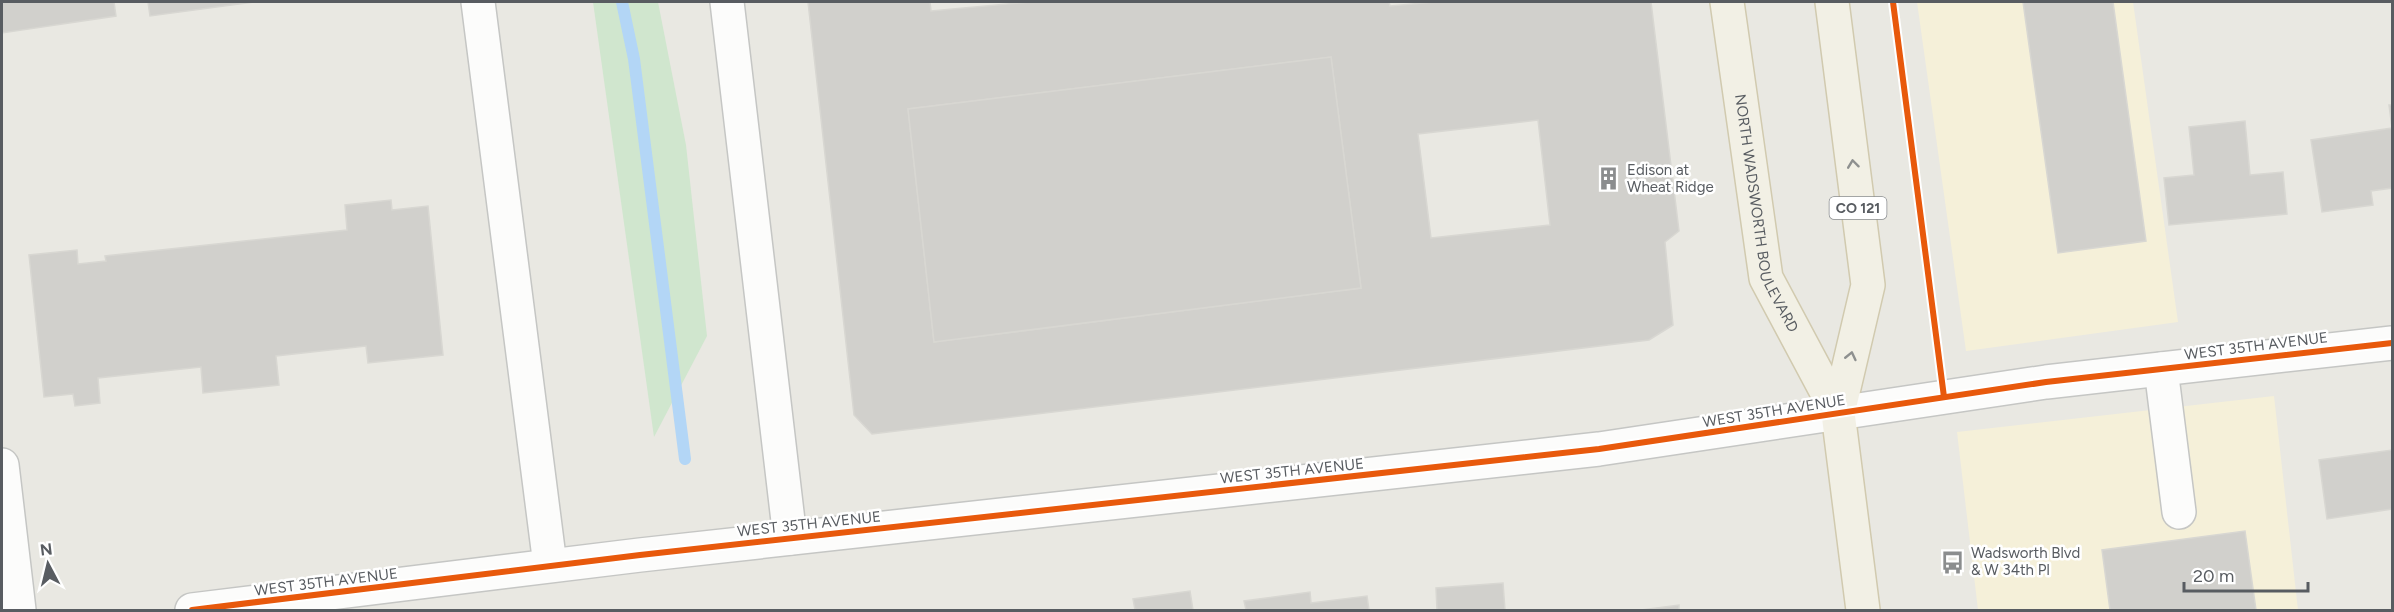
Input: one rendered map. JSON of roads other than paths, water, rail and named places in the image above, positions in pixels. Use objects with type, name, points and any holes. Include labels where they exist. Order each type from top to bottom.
[{"type":"main road","name":"NORTH WADSWORTH BOULEVARD","points":[[1727,2],[1766,278],[1838,413]]},
{"type":"main road","name":"NORTH WADSWORTH BOULEVARD","points":[[1832,2],[1868,285],[1838,413],[1863,610]]},
{"type":"street","points":[[478,2],[550,566]]},
{"type":"street","points":[[727,2],[790,538]]},
{"type":"street","name":"WEST 35TH AVENUE","points":[[192,610],[790,538],[1599,449],[2046,382],[2392,342]]},
{"type":"street","points":[[2161,369],[2179,512]]},
{"type":"street","points":[[2,465],[19,610]]},
{"type":"waterway","points":[[622,2],[634,59],[685,459]]},
{"type":"place","name":"Edison at Wheat Ridge","points":[[1609,179]]},
{"type":"place","name":"Wadsworth Blvd & W 34th Pl","points":[[1953,562]]}]
